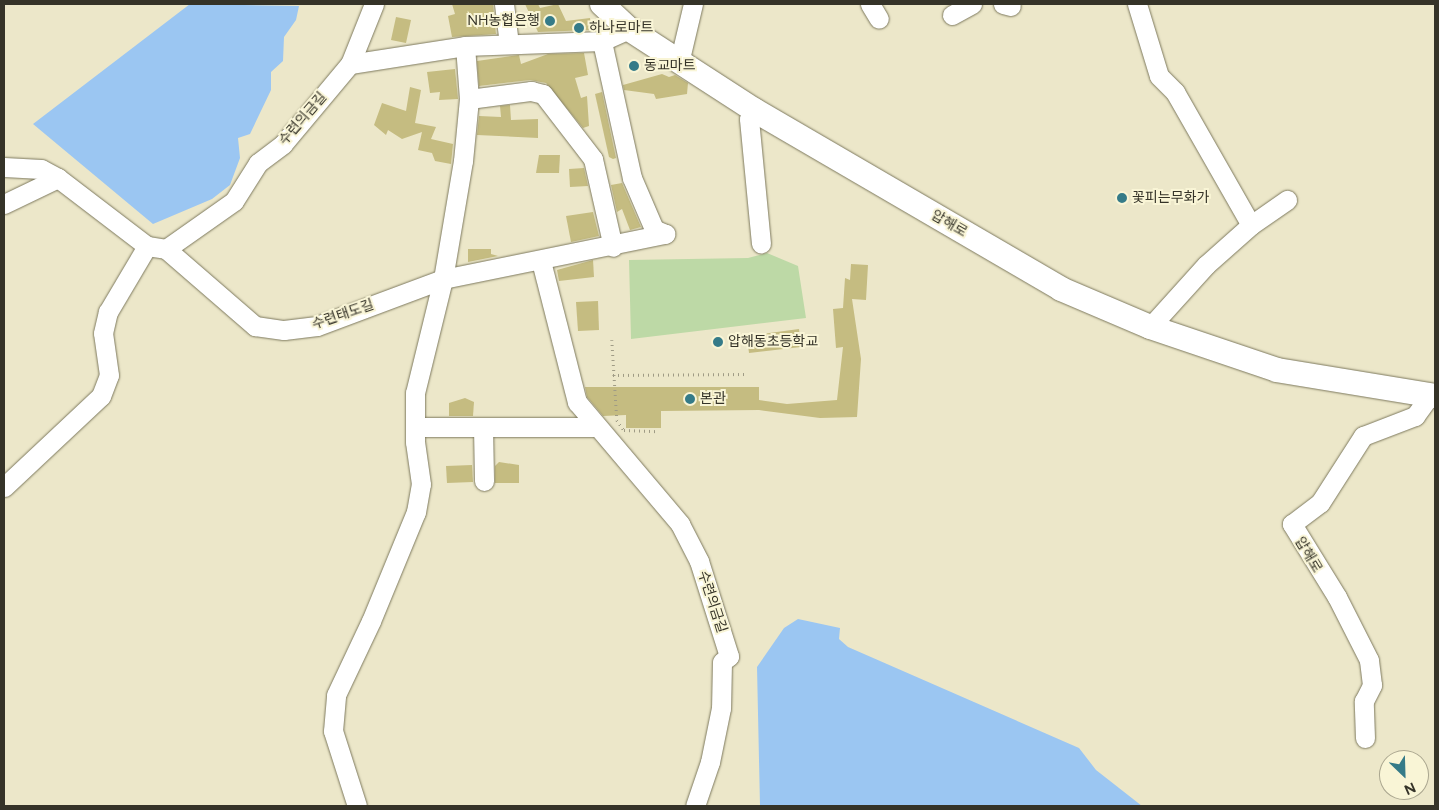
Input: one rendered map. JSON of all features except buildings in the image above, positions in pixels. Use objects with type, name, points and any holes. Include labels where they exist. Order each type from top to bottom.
[{"type":"main road","name":"압해로","points":[[602,4],[629,29],[754,110],[1061,289],[1150,327],[1277,370],[1432,396]]},
{"type":"street","name":"수련의금길","points":[[166,249],[234,201],[258,163],[283,144],[350,64],[374,4]]},
{"type":"street","points":[[504,4],[509,44]]},
{"type":"street","points":[[679,63],[693,4]]},
{"type":"street","points":[[952,15],[972,4]]},
{"type":"street","points":[[1138,4],[1159,76],[1175,92],[1251,225]]},
{"type":"street","points":[[350,64],[465,46],[602,40],[629,29]]},
{"type":"street","points":[[443,279],[613,247],[665,234],[654,229],[632,178],[602,40]]},
{"type":"street","points":[[357,806],[334,731],[336,695],[371,621],[416,512],[421,484],[414,427],[415,393],[443,279],[469,99],[465,46]]},
{"type":"street","points":[[469,99],[531,91],[543,94],[593,159],[613,247]]},
{"type":"street","points":[[754,110],[748,119],[761,243]]},
{"type":"street","points":[[4,167],[41,168],[58,178],[147,246],[166,249]]},
{"type":"street","points":[[4,204],[58,178]]},
{"type":"street","points":[[1150,327],[1206,265],[1251,225],[1288,200]]},
{"type":"street","points":[[4,487],[100,396],[109,375],[103,333],[108,312],[147,246]]},
{"type":"street","name":"수련태도길","points":[[166,249],[255,326],[284,330],[317,326],[443,279]]},
{"type":"street","name":"수련의금길","points":[[541,261],[571,385],[577,402],[596,427],[612,440],[680,524],[699,561],[729,656],[722,662],[721,708],[710,762],[695,806]]},
{"type":"street","name":"압해로","points":[[1365,738],[1364,701],[1372,684],[1369,660],[1337,596],[1292,524],[1320,503],[1363,436],[1414,416],[1432,396]]},
{"type":"street","points":[[414,427],[596,427]]},
{"type":"street","points":[[482,427],[484,482]]},
{"type":"path","points":[[612,340],[614,406],[621,427],[658,430]]},
{"type":"path","points":[[613,375],[748,374]]},
{"type":"green space","points":[[767,253],[798,266],[806,318],[631,339],[629,260],[748,258]]},
{"type":"water","points":[[190,4],[299,6],[296,20],[284,37],[283,61],[271,72],[271,90],[250,134],[238,138],[240,158],[230,185],[212,199],[153,224],[33,124]]},
{"type":"water","points":[[798,619],[840,628],[839,639],[848,647],[1079,748],[1096,770],[1142,806],[760,806],[757,667],[784,628]]},
{"type":"place","name":"NH농협은행","points":[[550,21]]},
{"type":"place","name":"하나로마트","points":[[579,28]]},
{"type":"place","name":"동교마트","points":[[634,66]]},
{"type":"place","name":"꽃피는무화가","points":[[1122,198]]},
{"type":"place","name":"압해동초등학교","points":[[718,342]]},
{"type":"place","name":"본관","points":[[690,399]]}]
